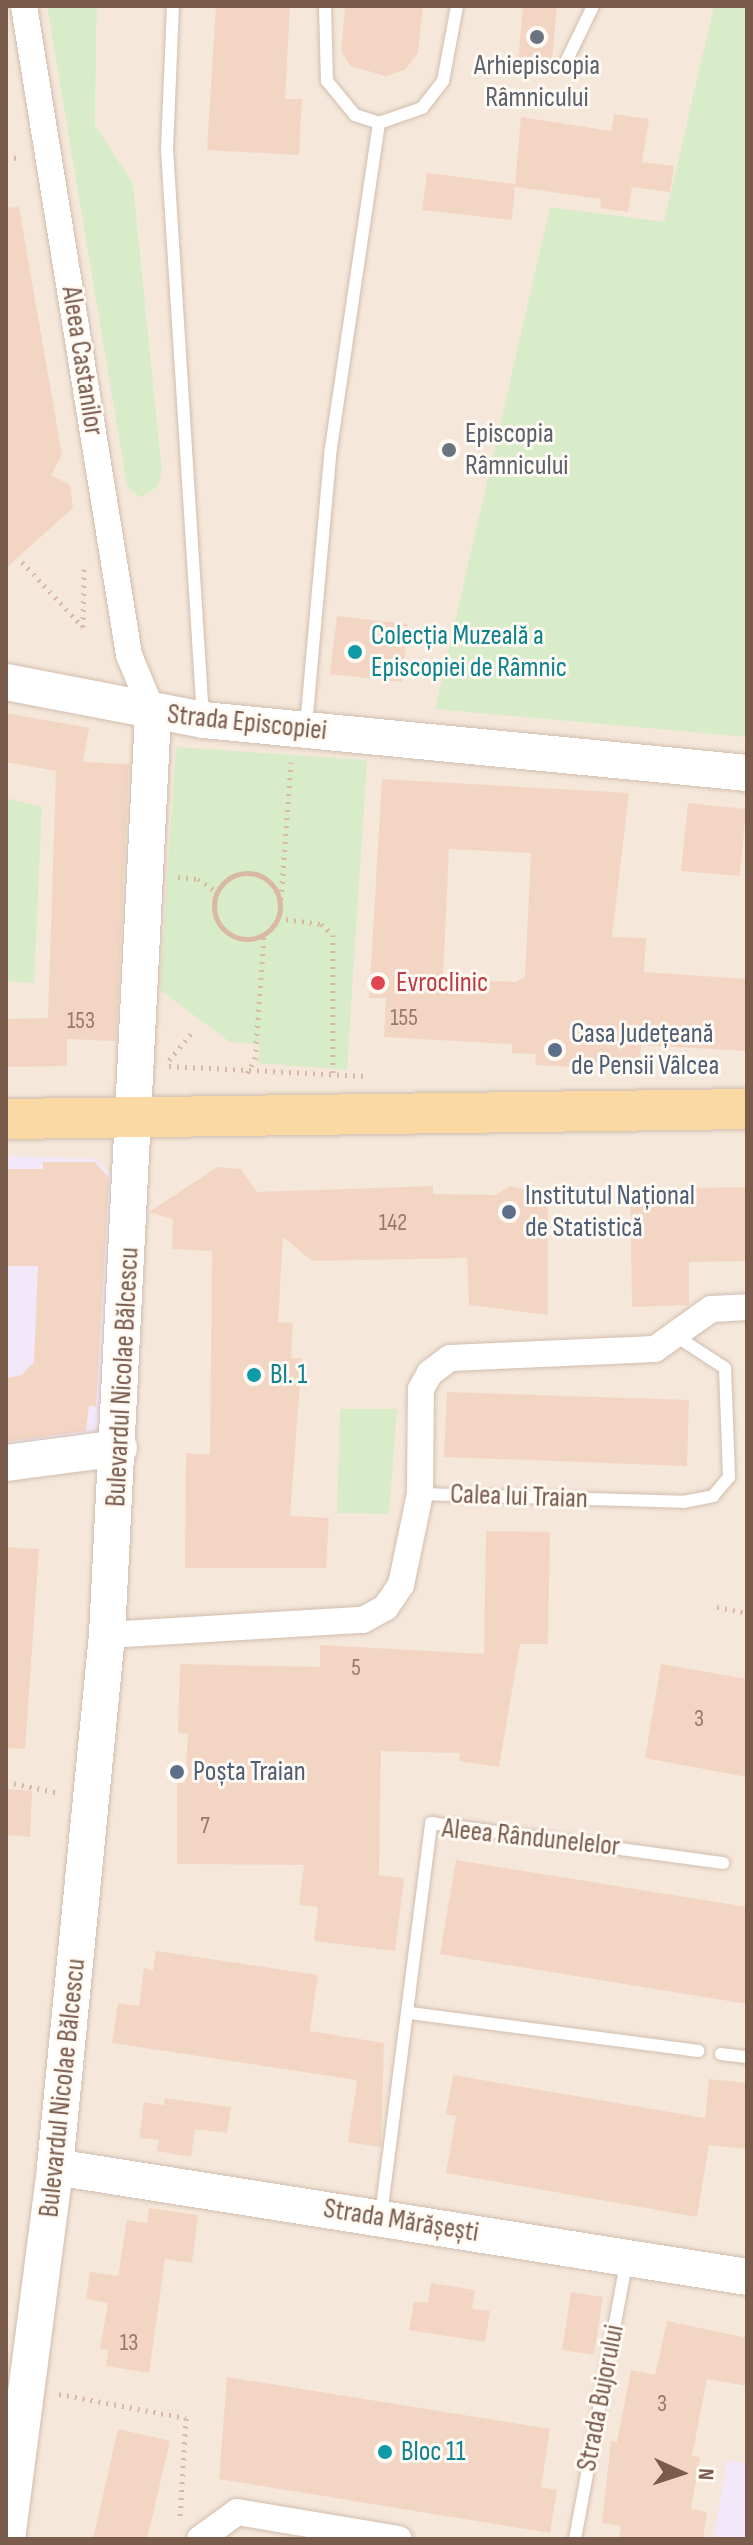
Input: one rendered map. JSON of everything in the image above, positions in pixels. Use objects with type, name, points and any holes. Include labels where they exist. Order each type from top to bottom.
[{"type":"main road","points":[[6,1119],[136,1120],[747,1109]]},
{"type":"street","name":"Aleea Castanilor","points":[[24,6],[121,609],[153,713]]},
{"type":"street","points":[[6,682],[153,713]]},
{"type":"street","name":"Strada Episcopiei","points":[[136,1120],[153,713],[747,773]]},
{"type":"street","name":"Bulevardul Nicolae Bălcescu","points":[[7,2539],[55,2167],[107,1635],[136,1120]]},
{"type":"street","name":"Calea lui Traian","points":[[420,1494],[421,1389],[450,1358],[655,1349],[679,1338],[711,1309],[747,1307]]},
{"type":"street","points":[[6,1463],[119,1448]]},
{"type":"street","points":[[107,1635],[363,1620],[386,1607],[401,1585],[420,1494]]},
{"type":"street","name":"Strada Mărășești","points":[[55,2167],[747,2277]]},
{"type":"street","points":[[200,2538],[237,2512],[399,2539]]},
{"type":"lane","points":[[173,6],[167,149],[204,720]]},
{"type":"lane","points":[[325,6],[327,81],[355,115],[379,123],[422,108],[443,81],[457,6]]},
{"type":"lane","points":[[564,66],[593,6]]},
{"type":"lane","points":[[306,729],[331,448],[379,123]]},
{"type":"lane","name":"Calea lui Traian","points":[[420,1494],[683,1502],[713,1496],[729,1477],[725,1368],[679,1338]]},
{"type":"lane","name":"Aleea Rândunelelor","points":[[380,2218],[410,2013],[431,1823],[723,1863]]},
{"type":"lane","points":[[410,2013],[699,2051]]},
{"type":"lane","points":[[721,2054],[747,2057]]},
{"type":"lane","name":"Strada Bujorului","points":[[575,2539],[627,2257]]},
{"type":"path","points":[[6,159],[21,156],[23,171]]},
{"type":"path","points":[[22,562],[83,627],[83,564]]},
{"type":"path","points":[[247,1073],[255,1059],[264,935],[278,918],[280,908],[292,747],[306,729]]},
{"type":"path","points":[[264,935],[245,939],[225,932],[215,914],[217,892],[233,876],[255,874],[274,887],[280,908]]},
{"type":"path","points":[[172,877],[198,879],[217,892]]},
{"type":"path","points":[[157,1051],[166,1063],[247,1073],[333,1075],[333,935],[321,924],[278,918]]},
{"type":"path","points":[[166,1063],[191,1034]]},
{"type":"path","points":[[717,1607],[747,1613]]},
{"type":"path","points":[[6,1782],[92,1800]]},
{"type":"path","points":[[27,2389],[186,2418],[177,2512],[200,2538]]},
{"type":"shaded area","points":[[6,6],[47,6],[127,487],[141,498],[158,486],[160,448],[133,183],[95,125],[97,6],[747,6],[747,2539],[6,2539]]},
{"type":"shaded area","points":[[6,1156],[96,1159],[117,1182],[100,1425],[87,1441],[6,1453]]},
{"type":"shaded area","points":[[727,2460],[747,2464],[747,2539],[714,2539]]},
{"type":"green space","points":[[47,6],[97,6],[95,125],[133,183],[162,470],[158,486],[141,498],[127,487]]},
{"type":"green space","points":[[714,6],[747,6],[747,737],[435,709],[550,207],[664,222]]},
{"type":"green space","points":[[176,747],[367,760],[347,1070],[258,1063],[259,1044],[230,1042],[160,990]]},
{"type":"green space","points":[[6,798],[42,807],[34,983],[6,981]]},
{"type":"green space","points":[[340,1409],[397,1409],[389,1514],[337,1513]]},
{"type":"building","points":[[216,6],[290,6],[285,99],[302,99],[299,155],[207,150]]},
{"type":"building","points":[[345,6],[423,6],[418,53],[405,70],[386,76],[350,66],[341,50]]},
{"type":"building","name":"Arhiepiscopia Râmnicului","points":[[523,6],[557,6],[552,60],[531,74],[518,62]]},
{"type":"building","points":[[614,114],[649,119],[642,162],[674,166],[670,192],[632,187],[628,212],[600,208],[601,199],[515,187],[512,220],[422,210],[427,173],[515,184],[521,117],[611,131]]},
{"type":"building","points":[[19,207],[62,455],[51,475],[70,485],[73,508],[6,568],[6,208]]},
{"type":"building","points":[[337,616],[408,624],[402,682],[330,674]]},
{"type":"building","points":[[6,713],[89,728],[83,762],[129,764],[116,1041],[67,1039],[67,1066],[6,1067],[6,1019],[48,1018],[56,771],[6,762]]},
{"type":"building","points":[[382,779],[629,793],[612,937],[646,938],[644,972],[747,979],[747,1051],[641,1045],[640,1064],[572,1061],[572,1067],[535,1065],[536,1054],[512,1053],[512,1044],[384,1037],[386,998],[369,998]],"holes":[[[449,849],[531,853],[525,977],[516,982],[443,978]]]},
{"type":"building","points":[[688,803],[746,809],[740,876],[681,871]]},
{"type":"building","points":[[43,1162],[95,1162],[109,1178],[96,1406],[89,1406],[86,1431],[6,1442],[6,1378],[22,1375],[34,1362],[38,1266],[6,1266],[6,1169],[43,1169]]},
{"type":"building","name":"Bl. 1","points":[[217,1167],[241,1169],[257,1192],[433,1186],[433,1194],[496,1195],[510,1186],[548,1195],[548,1315],[469,1305],[467,1258],[312,1261],[283,1237],[278,1322],[293,1323],[291,1358],[302,1358],[290,1516],[329,1518],[326,1568],[185,1568],[186,1453],[210,1455],[212,1251],[172,1249],[173,1219],[149,1212]]},
{"type":"building","points":[[747,1187],[747,1261],[689,1262],[689,1305],[632,1307],[630,1189]]},
{"type":"building","points":[[447,1392],[689,1400],[687,1466],[444,1457]]},
{"type":"building","points":[[486,1531],[550,1532],[548,1644],[520,1644],[499,1767],[459,1761],[460,1753],[381,1751],[379,1875],[404,1878],[395,1951],[314,1941],[318,1907],[299,1905],[304,1865],[177,1864],[177,1783],[185,1783],[188,1734],[178,1733],[180,1664],[320,1667],[320,1645],[484,1654]]},
{"type":"building","points":[[6,1547],[39,1549],[25,1749],[6,1748]]},
{"type":"building","points":[[661,1664],[747,1679],[747,1777],[645,1758]]},
{"type":"building","points":[[6,1789],[32,1791],[30,1837],[6,1835]]},
{"type":"building","points":[[456,1860],[747,1907],[747,2004],[440,1954]]},
{"type":"building","points":[[156,1951],[318,1975],[310,2031],[384,2043],[381,2147],[348,2142],[357,2080],[112,2043],[118,2003],[139,2006],[144,1968],[153,1970]]},
{"type":"building","points":[[453,2075],[705,2118],[709,2079],[747,2083],[747,2149],[709,2145],[697,2217],[446,2173],[456,2116],[446,2114]]},
{"type":"building","points":[[165,2098],[231,2107],[227,2133],[195,2129],[191,2157],[157,2151],[159,2140],[139,2138],[144,2102],[164,2105]]},
{"type":"building","points":[[149,2208],[198,2215],[192,2263],[165,2259],[149,2373],[106,2366],[108,2350],[100,2349],[108,2303],[86,2299],[90,2272],[118,2276],[127,2220],[147,2223]]},
{"type":"building","points":[[431,2283],[475,2290],[472,2309],[490,2311],[485,2342],[409,2330],[414,2301],[428,2303]]},
{"type":"building","points":[[571,2292],[603,2297],[594,2355],[562,2350]]},
{"type":"building","points":[[667,2321],[747,2338],[747,2386],[707,2379],[692,2456],[700,2457],[691,2509],[707,2512],[703,2539],[619,2539],[621,2526],[602,2523],[611,2441],[617,2442],[631,2370],[655,2375]]},
{"type":"building","name":"Bloc 11","points":[[227,2377],[550,2429],[541,2487],[557,2490],[550,2533],[219,2479]]},
{"type":"building","points":[[118,2429],[170,2441],[147,2539],[93,2539]]},
{"type":"place","name":"Arhiepiscopia Râmnicului","points":[[537,37]]},
{"type":"place","name":"Episcopia Râmnicului","points":[[449,450]]},
{"type":"place","name":"Colecția Muzeală a Episcopiei de Râmnic","points":[[355,652]]},
{"type":"place","name":"Evroclinic","points":[[378,983]]},
{"type":"place","name":"Casa Județeană de Pensii Vâlcea","points":[[555,1050]]},
{"type":"place","name":"Institutul Național de Statistică","points":[[509,1212]]},
{"type":"place","name":"Bl. 1","points":[[254,1375]]},
{"type":"place","name":"Poșta Traian","points":[[177,1772]]},
{"type":"place","name":"Bloc 11","points":[[385,2452]]}]
